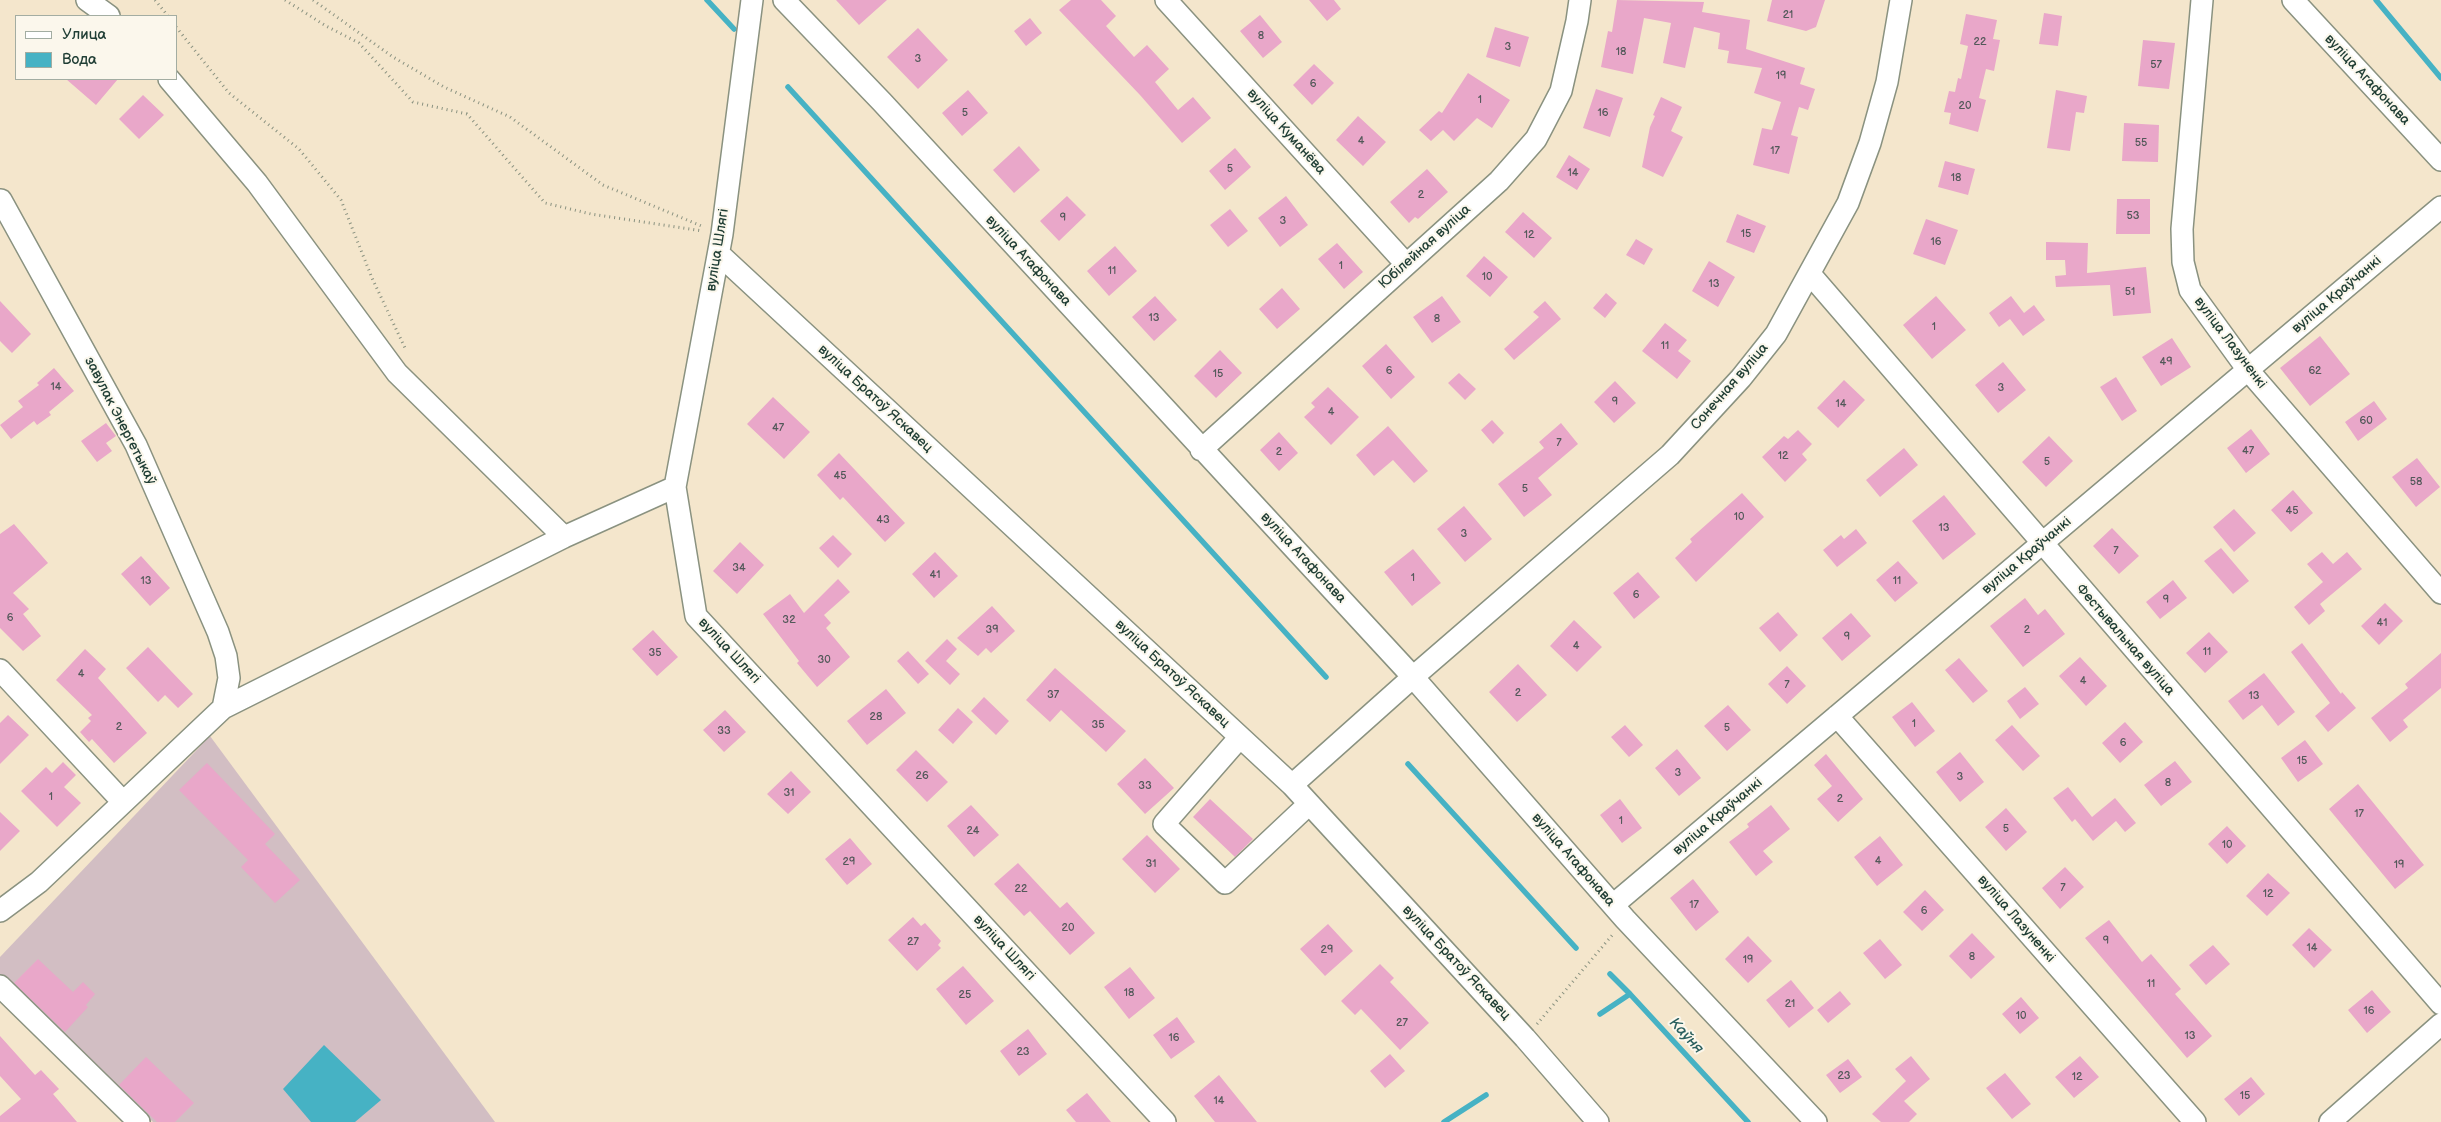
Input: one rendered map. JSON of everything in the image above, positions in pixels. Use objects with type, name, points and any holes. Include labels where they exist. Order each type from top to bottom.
[{"type":"street","points":[[87,0],[108,15]]},
{"type":"street","name":"вуліца Шлягі","points":[[752,0],[720,244],[675,487],[696,616],[1165,1122]]},
{"type":"street","name":"вуліца Агафонава","points":[[784,0],[888,109],[1201,450],[1414,676],[1619,912],[1816,1122]]},
{"type":"street","name":"вуліца Куманёва","points":[[1166,0],[1406,264]]},
{"type":"street","name":"Юбілейная вуліца","points":[[1201,450],[1499,181],[1536,139],[1561,91],[1580,0]]},
{"type":"street","name":"Сонечная вуліца","points":[[1292,785],[1414,676],[1670,455],[1742,378],[1776,334],[1848,203],[1870,143],[1887,82],[1900,0]]},
{"type":"street","name":"вуліца Лазуненкі","points":[[2202,0],[2182,229],[2183,262],[2190,290],[2248,370],[2441,593]]},
{"type":"street","name":"вуліца Агафонава","points":[[2293,0],[2441,160]]},
{"type":"street","points":[[170,80],[257,183],[397,373],[564,537]]},
{"type":"street","name":"завулак Энергетыкаў","points":[[1,200],[136,445],[218,632],[226,656],[229,678],[223,708]]},
{"type":"street","name":"вуліца Краўчанкі","points":[[1619,912],[1837,716],[2441,207]]},
{"type":"street","name":"вуліца Братоў Яскавец","points":[[720,244],[1292,785],[1525,1038],[1598,1122]]},
{"type":"street","name":"Фестывальная вуліца","points":[[1810,274],[2441,1004]]},
{"type":"street","points":[[0,911],[39,882],[223,708],[564,537],[675,487]]},
{"type":"street","points":[[0,670],[123,802]]},
{"type":"street","name":"вуліца Лазуненкі","points":[[1837,716],[2195,1122]]},
{"type":"street","points":[[1240,737],[1164,824],[1226,883],[1309,804]]},
{"type":"street","points":[[0,986],[139,1122]]},
{"type":"street","points":[[2330,1122],[2441,1024]]},
{"type":"path","points":[[155,0],[167,15]]},
{"type":"path","points":[[285,0],[326,26],[359,43],[413,102],[467,114],[545,203],[720,244]]},
{"type":"path","points":[[313,0],[386,52],[444,88],[510,117],[603,185],[720,244]]},
{"type":"path","points":[[178,29],[230,93],[299,149],[342,200],[372,278],[408,354]]},
{"type":"path","points":[[1525,1038],[1619,912]]},
{"type":"shaded area","points":[[210,736],[495,1122],[153,1122],[0,979],[0,957]]},
{"type":"water","points":[[324,1045],[381,1100],[355,1122],[311,1122],[283,1089]]},
{"type":"building","points":[[836,0],[887,0],[859,25]]},
{"type":"building","points":[[1071,0],[1101,0],[1116,16],[1106,26],[1134,57],[1147,45],[1169,69],[1155,82],[1178,110],[1193,97],[1211,118],[1182,143],[1140,95],[1059,10]]},
{"type":"building","points":[[1309,0],[1334,0],[1341,9],[1327,21]]},
{"type":"building","points":[[1617,0],[1704,2],[1702,12],[1750,20],[1746,49],[1805,68],[1800,84],[1815,89],[1808,110],[1799,107],[1791,135],[1798,137],[1789,174],[1753,165],[1762,128],[1772,130],[1781,102],[1754,93],[1762,68],[1727,63],[1729,51],[1718,49],[1720,33],[1694,27],[1685,68],[1663,63],[1671,23],[1644,18],[1633,74],[1601,67],[1608,31],[1612,32]]},
{"type":"building","points":[[1772,0],[1825,0],[1816,27],[1806,31],[1767,21]]},
{"type":"building","points":[[2044,13],[2062,16],[2058,46],[2039,44]]},
{"type":"building","points":[[1966,14],[1997,20],[1993,39],[2000,40],[1994,71],[1986,69],[1979,98],[1986,100],[1978,132],[1949,124],[1951,113],[1944,112],[1949,91],[1955,92],[1958,78],[1961,79],[1968,46],[1960,44]]},
{"type":"building","points":[[1260,15],[1282,42],[1263,58],[1240,31]]},
{"type":"building","points":[[1030,18],[1042,33],[1026,46],[1014,31]]},
{"type":"building","points":[[1495,27],[1529,37],[1520,67],[1486,57]]},
{"type":"building","points":[[918,28],[948,60],[918,89],[887,57]]},
{"type":"building","points":[[2143,40],[2175,43],[2169,89],[2138,86]]},
{"type":"building","points":[[1314,64],[1334,83],[1312,105],[1293,85]]},
{"type":"building","points":[[1468,73],[1510,100],[1492,128],[1477,118],[1454,141],[1443,130],[1431,141],[1419,130],[1439,111],[1442,113]]},
{"type":"building","points":[[67,80],[117,80],[96,105]]},
{"type":"building","points":[[1596,89],[1623,98],[1610,137],[1583,128]]},
{"type":"building","points":[[968,90],[988,113],[962,136],[942,113]]},
{"type":"building","points":[[2056,90],[2087,96],[2084,113],[2076,112],[2070,151],[2047,148]]},
{"type":"building","points":[[143,95],[164,115],[139,139],[119,119]]},
{"type":"building","points":[[1661,97],[1682,107],[1671,131],[1683,137],[1663,177],[1642,167],[1650,127],[1655,116],[1653,115]]},
{"type":"building","points":[[1358,116],[1386,142],[1363,166],[1336,140]]},
{"type":"building","points":[[2124,123],[2159,125],[2158,162],[2122,161]]},
{"type":"building","points":[[1019,146],[1040,170],[1014,193],[993,170]]},
{"type":"building","points":[[1235,148],[1251,167],[1225,190],[1209,171]]},
{"type":"building","points":[[1569,155],[1590,169],[1577,190],[1556,177]]},
{"type":"building","points":[[1945,161],[1975,169],[1968,195],[1938,187]]},
{"type":"building","points":[[1427,169],[1448,192],[1418,219],[1415,217],[1409,223],[1390,202]]},
{"type":"building","points":[[1067,196],[1086,215],[1059,241],[1040,221]]},
{"type":"building","points":[[1286,196],[1308,225],[1280,247],[1258,218]]},
{"type":"building","points":[[2117,199],[2150,199],[2150,234],[2116,234]]},
{"type":"building","points":[[1230,209],[1248,231],[1228,247],[1210,225]]},
{"type":"building","points":[[1523,212],[1552,238],[1534,258],[1505,232]]},
{"type":"building","points":[[1737,214],[1766,226],[1754,253],[1726,242]]},
{"type":"building","points":[[1926,219],[1958,230],[1945,265],[1913,254]]},
{"type":"building","points":[[1636,239],[1653,249],[1644,265],[1626,255]]},
{"type":"building","points":[[2046,242],[2088,243],[2087,273],[2146,267],[2151,313],[2113,316],[2110,285],[2056,287],[2055,276],[2066,275],[2065,260],[2046,260]]},
{"type":"building","points":[[1337,243],[1363,272],[1344,289],[1318,259]]},
{"type":"building","points":[[1115,246],[1137,271],[1109,296],[1087,271]]},
{"type":"building","points":[[1484,256],[1508,277],[1490,297],[1466,276]]},
{"type":"building","points":[[1709,261],[1735,277],[1718,307],[1692,291]]},
{"type":"building","points":[[1282,288],[1300,309],[1277,329],[1259,309]]},
{"type":"building","points":[[1606,293],[1617,303],[1605,318],[1593,308]]},
{"type":"building","points":[[1155,296],[1177,320],[1154,341],[1132,317]]},
{"type":"building","points":[[1442,296],[1461,322],[1432,343],[1413,317]]},
{"type":"building","points":[[1936,296],[1966,330],[1932,359],[1903,325]]},
{"type":"building","points":[[2011,296],[2024,313],[2034,305],[2045,320],[2023,336],[2010,319],[1999,327],[1989,313]]},
{"type":"building","points":[[0,301],[31,334],[12,353],[0,341]]},
{"type":"building","points":[[1545,301],[1561,319],[1514,360],[1504,349],[1539,317],[1533,312]]},
{"type":"building","points":[[1665,323],[1687,340],[1678,351],[1691,361],[1677,379],[1642,351]]},
{"type":"building","points":[[2320,336],[2350,374],[2310,406],[2280,368]]},
{"type":"building","points":[[2172,338],[2191,367],[2161,386],[2142,357]]},
{"type":"building","points":[[1386,344],[1415,377],[1391,399],[1362,366]]},
{"type":"building","points":[[1220,350],[1242,373],[1216,398],[1194,376]]},
{"type":"building","points":[[2003,362],[2026,390],[1998,413],[1975,385]]},
{"type":"building","points":[[54,368],[74,391],[49,412],[51,415],[37,425],[34,421],[11,439],[0,425],[23,407],[18,401],[39,385],[37,383]]},
{"type":"building","points":[[1459,373],[1476,389],[1465,400],[1448,383]]},
{"type":"building","points":[[2116,377],[2137,411],[2122,421],[2100,387]]},
{"type":"building","points":[[1844,380],[1865,400],[1838,428],[1817,408]]},
{"type":"building","points":[[1615,381],[1636,403],[1614,423],[1594,402]]},
{"type":"building","points":[[1328,387],[1359,417],[1331,445],[1304,417],[1315,407],[1311,403]]},
{"type":"building","points":[[773,397],[810,432],[784,459],[747,424]]},
{"type":"building","points":[[2374,401],[2387,419],[2358,441],[2345,422]]},
{"type":"building","points":[[1492,420],[1504,433],[1493,444],[1481,430]]},
{"type":"building","points":[[106,423],[116,436],[106,443],[112,451],[97,462],[81,441]]},
{"type":"building","points":[[1561,423],[1578,444],[1538,478],[1552,495],[1524,517],[1498,484],[1544,448],[1539,442]]},
{"type":"building","points":[[1388,426],[1428,471],[1414,483],[1393,460],[1374,476],[1356,455]]},
{"type":"building","points":[[2251,429],[2270,454],[2246,473],[2227,448]]},
{"type":"building","points":[[1798,430],[1812,444],[1802,454],[1807,460],[1785,482],[1762,457],[1784,436],[1788,439]]},
{"type":"building","points":[[1279,432],[1298,453],[1279,471],[1260,450]]},
{"type":"building","points":[[2049,436],[2073,461],[2046,487],[2022,462]]},
{"type":"building","points":[[1904,448],[1918,465],[1880,497],[1866,480]]},
{"type":"building","points":[[839,453],[905,523],[885,542],[843,497],[840,500],[817,475]]},
{"type":"building","points":[[2417,458],[2440,487],[2416,507],[2392,477]]},
{"type":"building","points":[[2293,490],[2313,513],[2291,532],[2271,510]]},
{"type":"building","points":[[1742,493],[1764,517],[1696,582],[1675,558],[1692,542],[1690,539]]},
{"type":"building","points":[[1944,495],[1976,534],[1943,560],[1912,521]]},
{"type":"building","points":[[1464,506],[1492,539],[1465,562],[1437,529]]},
{"type":"building","points":[[2234,509],[2256,533],[2234,552],[2213,527]]},
{"type":"building","points":[[14,524],[48,563],[13,593],[29,609],[23,614],[41,636],[23,651],[0,628],[0,534]]},
{"type":"building","points":[[2112,528],[2139,556],[2119,574],[2093,546]]},
{"type":"building","points":[[1856,529],[1867,543],[1837,567],[1823,550],[1841,535],[1844,539]]},
{"type":"building","points":[[833,535],[852,554],[838,568],[819,548]]},
{"type":"building","points":[[740,542],[764,565],[737,594],[713,571]]},
{"type":"building","points":[[2221,548],[2249,581],[2233,594],[2204,561]]},
{"type":"building","points":[[1413,549],[1441,583],[1412,606],[1384,572]]},
{"type":"building","points":[[935,552],[958,576],[934,598],[912,574]]},
{"type":"building","points":[[2322,552],[2333,564],[2347,552],[2362,569],[2320,604],[2325,611],[2309,625],[2294,607],[2323,582],[2307,564]]},
{"type":"building","points":[[141,556],[170,588],[150,606],[121,574]]},
{"type":"building","points":[[1898,561],[1918,583],[1895,602],[1876,580]]},
{"type":"building","points":[[1638,572],[1660,597],[1634,619],[1613,593]]},
{"type":"building","points":[[838,579],[850,592],[824,615],[831,623],[826,628],[850,657],[817,687],[797,663],[799,661],[763,614],[790,594],[804,613]]},
{"type":"building","points":[[2173,580],[2187,598],[2160,619],[2146,602]]},
{"type":"building","points":[[2025,598],[2038,615],[2045,609],[2065,634],[2023,667],[1990,626]]},
{"type":"building","points":[[2385,603],[2403,621],[2379,645],[2361,626]]},
{"type":"building","points":[[992,606],[1015,631],[991,653],[986,648],[978,656],[957,638]]},
{"type":"building","points":[[1778,612],[1798,635],[1780,652],[1759,628]]},
{"type":"building","points":[[1851,613],[1871,636],[1842,661],[1822,638]]},
{"type":"building","points":[[1574,620],[1602,647],[1577,672],[1550,646]]},
{"type":"building","points":[[653,630],[678,657],[657,676],[632,649]]},
{"type":"building","points":[[2209,632],[2228,652],[2205,673],[2186,653]]},
{"type":"building","points":[[947,639],[957,649],[946,661],[960,674],[950,685],[925,661]]},
{"type":"building","points":[[2302,643],[2341,694],[2342,692],[2356,708],[2328,732],[2315,716],[2330,703],[2291,652]]},
{"type":"building","points":[[148,647],[193,694],[178,708],[165,695],[158,702],[126,668]]},
{"type":"building","points":[[85,649],[106,669],[98,678],[147,733],[114,763],[92,739],[89,742],[80,732],[91,721],[88,718],[92,715],[56,680]]},
{"type":"building","points":[[908,651],[929,674],[918,684],[897,661]]},
{"type":"building","points":[[2441,653],[2441,688],[2403,720],[2408,727],[2390,742],[2371,718],[2408,688],[2405,684]]},
{"type":"building","points":[[2080,657],[2107,686],[2086,706],[2059,676]]},
{"type":"building","points":[[1959,658],[1988,691],[1973,703],[1945,670]]},
{"type":"building","points":[[1518,664],[1547,695],[1517,722],[1489,692]]},
{"type":"building","points":[[1787,666],[1806,686],[1787,704],[1768,684]]},
{"type":"building","points":[[1055,668],[1126,731],[1106,752],[1061,710],[1050,722],[1026,700]]},
{"type":"building","points":[[2264,673],[2295,712],[2278,726],[2262,705],[2243,720],[2228,701]]},
{"type":"building","points":[[2025,687],[2039,704],[2020,719],[2007,701]]},
{"type":"building","points":[[886,689],[906,713],[867,745],[847,721]]},
{"type":"building","points":[[984,697],[1009,721],[996,735],[971,711]]},
{"type":"building","points":[[1912,702],[1935,731],[1915,747],[1892,717]]},
{"type":"building","points":[[1728,705],[1751,730],[1727,751],[1704,726]]},
{"type":"building","points":[[958,708],[973,722],[953,744],[938,730]]},
{"type":"building","points":[[725,710],[746,732],[724,752],[703,730]]},
{"type":"building","points":[[8,715],[29,735],[0,764],[0,723]]},
{"type":"building","points":[[2125,722],[2143,742],[2120,763],[2102,743]]},
{"type":"building","points":[[1625,725],[1643,745],[1629,757],[1611,737]]},
{"type":"building","points":[[2012,725],[2040,756],[2023,771],[1995,740]]},
{"type":"building","points":[[2305,740],[2323,764],[2298,782],[2281,758]]},
{"type":"building","points":[[1677,749],[1701,778],[1679,796],[1655,768]]},
{"type":"building","points":[[916,750],[948,782],[927,802],[896,770]]},
{"type":"building","points":[[1960,752],[1984,782],[1960,802],[1936,772]]},
{"type":"building","points":[[1826,754],[1863,799],[1838,822],[1817,799],[1832,786],[1814,765]]},
{"type":"building","points":[[1145,758],[1174,788],[1145,814],[1117,784]]},
{"type":"building","points":[[2175,761],[2192,782],[2161,806],[2144,785]]},
{"type":"building","points":[[63,762],[76,775],[64,787],[81,803],[57,827],[21,791],[46,767],[52,773]]},
{"type":"building","points":[[207,763],[275,834],[265,844],[300,880],[275,903],[241,867],[248,860],[179,790]]},
{"type":"building","points":[[791,771],[811,792],[788,814],[767,794]]},
{"type":"building","points":[[2358,784],[2424,865],[2395,889],[2329,809]]},
{"type":"building","points":[[2068,787],[2092,817],[2115,798],[2136,823],[2125,832],[2116,821],[2093,841],[2075,819],[2072,822],[2053,798]]},
{"type":"building","points":[[1210,799],[1253,839],[1235,857],[1193,817]]},
{"type":"building","points":[[1620,799],[1642,828],[1622,843],[1600,815]]},
{"type":"building","points":[[971,805],[999,835],[974,857],[947,826]]},
{"type":"building","points":[[1771,805],[1790,829],[1763,851],[1773,862],[1756,876],[1729,842],[1749,827],[1747,824]]},
{"type":"building","points":[[2006,808],[2027,832],[2006,851],[1985,827]]},
{"type":"building","points":[[0,812],[20,831],[0,851]]},
{"type":"building","points":[[2227,826],[2246,846],[2227,864],[2208,844]]},
{"type":"building","points":[[1147,835],[1180,869],[1155,893],[1122,859]]},
{"type":"building","points":[[1880,836],[1903,865],[1877,886],[1854,857]]},
{"type":"building","points":[[850,838],[872,864],[847,885],[825,859]]},
{"type":"building","points":[[1018,863],[1060,908],[1067,902],[1095,933],[1070,955],[1030,911],[1024,916],[994,884]]},
{"type":"building","points":[[2065,867],[2084,887],[2060,909],[2042,888]]},
{"type":"building","points":[[2268,873],[2290,893],[2267,916],[2246,896]]},
{"type":"building","points":[[1693,879],[1719,912],[1696,931],[1670,898]]},
{"type":"building","points":[[1925,890],[1944,910],[1922,931],[1903,912]]},
{"type":"building","points":[[913,917],[921,926],[925,923],[941,941],[938,945],[941,948],[917,971],[888,940]]},
{"type":"building","points":[[2109,920],[2142,962],[2151,954],[2181,989],[2175,994],[2212,1036],[2187,1058],[2085,938]]},
{"type":"building","points":[[1328,924],[1353,951],[1325,976],[1300,949]]},
{"type":"building","points":[[2309,928],[2332,950],[2314,968],[2292,945]]},
{"type":"building","points":[[1972,933],[1995,957],[1971,979],[1949,956]]},
{"type":"building","points":[[1748,936],[1772,961],[1748,983],[1725,959]]},
{"type":"building","points":[[1880,939],[1902,965],[1885,979],[1863,953]]},
{"type":"building","points":[[2213,945],[2230,964],[2206,985],[2189,965]]},
{"type":"building","points":[[38,959],[73,992],[83,982],[95,994],[86,1005],[88,1007],[65,1032],[14,983]]},
{"type":"building","points":[[1380,964],[1394,978],[1390,982],[1429,1023],[1400,1050],[1361,1009],[1355,1015],[1341,1001]]},
{"type":"building","points":[[963,966],[994,1001],[966,1025],[936,989]]},
{"type":"building","points":[[1130,967],[1155,998],[1129,1019],[1104,987]]},
{"type":"building","points":[[1791,980],[1814,1008],[1789,1028],[1766,1000]]},
{"type":"building","points":[[2372,990],[2391,1012],[2367,1033],[2348,1010]]},
{"type":"building","points":[[1840,991],[1851,1004],[1828,1023],[1817,1010]]},
{"type":"building","points":[[2021,997],[2039,1018],[2020,1034],[2002,1014]]},
{"type":"building","points":[[1177,1017],[1195,1042],[1171,1059],[1153,1035]]},
{"type":"building","points":[[1028,1029],[1047,1054],[1019,1076],[1000,1051]]},
{"type":"building","points":[[0,1036],[35,1075],[41,1070],[59,1089],[53,1094],[77,1122],[0,1122],[0,1116],[21,1099],[0,1076]]},
{"type":"building","points":[[1390,1054],[1405,1071],[1385,1088],[1370,1071]]},
{"type":"building","points":[[1911,1056],[1930,1079],[1904,1101],[1917,1114],[1909,1122],[1881,1122],[1872,1114],[1906,1081],[1895,1069]]},
{"type":"building","points":[[2080,1056],[2099,1077],[2074,1098],[2055,1077]]},
{"type":"building","points":[[146,1057],[194,1103],[175,1122],[157,1122],[119,1085]]},
{"type":"building","points":[[1848,1059],[1862,1077],[1840,1093],[1826,1075]]},
{"type":"building","points":[[2005,1073],[2031,1104],[2012,1119],[1986,1088]]},
{"type":"building","points":[[1219,1075],[1257,1122],[1215,1122],[1194,1096]]},
{"type":"building","points":[[2251,1077],[2265,1094],[2239,1116],[2224,1099]]},
{"type":"building","points":[[1087,1093],[1111,1122],[1076,1122],[1066,1110]]},
{"type":"waterway","points":[[707,0],[734,29]]},
{"type":"waterway","points":[[2376,0],[2441,78]]},
{"type":"waterway","points":[[788,87],[1326,677]]},
{"type":"waterway","points":[[1408,764],[1576,948]]},
{"type":"waterway","points":[[1610,974],[1630,994]]},
{"type":"waterway","name":"Каўня","points":[[1600,1014],[1630,994],[1748,1122]]},
{"type":"waterway","name":"Каўня","points":[[1444,1122],[1486,1095]]}]
